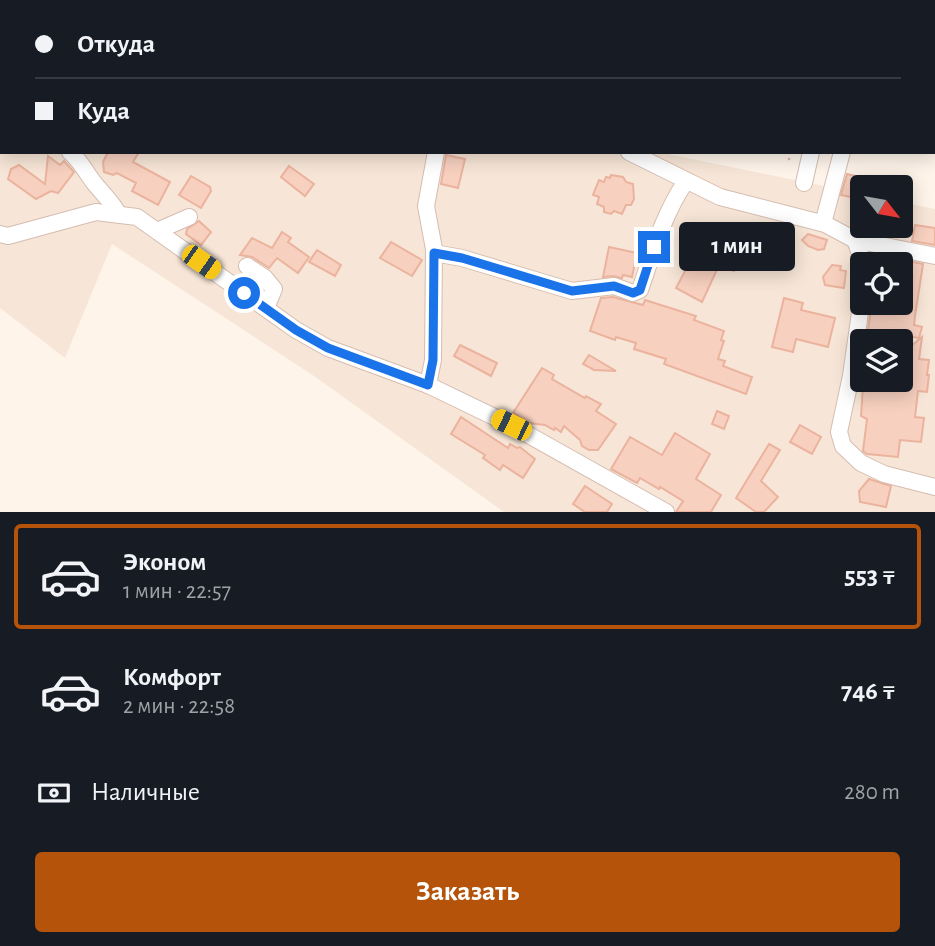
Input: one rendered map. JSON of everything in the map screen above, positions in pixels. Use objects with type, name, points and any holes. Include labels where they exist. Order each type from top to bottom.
[{"type":"street","points":[[73,154],[120,215]]},
{"type":"street","points":[[428,385],[433,360],[434,253],[426,205],[436,154]]},
{"type":"street","points":[[633,154],[720,197],[825,223],[855,240],[935,256]]},
{"type":"street","points":[[804,183],[811,154]]},
{"type":"street","points":[[825,216],[841,154]]},
{"type":"street","points":[[434,253],[462,258],[572,291],[614,286],[633,293],[640,290],[671,203],[686,181]]},
{"type":"street","points":[[0,234],[8,236],[96,212],[137,217],[296,330],[328,348],[428,385],[511,425],[666,512]]},
{"type":"street","points":[[157,231],[189,216]]},
{"type":"street","points":[[855,240],[860,252]]},
{"type":"street","points":[[247,266],[265,278],[274,289],[266,308]]},
{"type":"street","points":[[860,315],[851,376],[839,432],[843,446],[861,463],[884,474],[935,487]]},
{"type":"shaded area","points":[[0,154],[668,154],[850,191],[850,238],[914,238],[914,205],[935,209],[935,512],[504,512],[314,376],[112,244],[65,358],[0,308]]},
{"type":"building","points":[[107,154],[138,154],[133,162],[170,182],[158,205],[132,191],[136,183],[117,173],[113,175],[104,172],[103,162]]},
{"type":"building","points":[[446,155],[465,159],[458,188],[441,184]]},
{"type":"building","points":[[48,156],[60,165],[64,161],[74,172],[58,193],[51,191],[36,199],[8,179],[11,169],[19,165],[45,184]]},
{"type":"building","points":[[289,166],[314,184],[305,196],[281,177]]},
{"type":"building","points":[[847,174],[851,175],[850,197],[841,195]]},
{"type":"building","points":[[611,175],[623,177],[626,182],[633,184],[634,199],[631,205],[626,205],[622,214],[604,212],[604,207],[597,204],[599,197],[593,195],[599,180],[604,182],[606,177],[610,178]]},
{"type":"building","points":[[191,176],[210,187],[211,191],[201,208],[179,195]]},
{"type":"building","points":[[199,221],[211,232],[201,245],[186,234],[187,229]]},
{"type":"building","points":[[915,225],[935,228],[935,245],[912,241]]},
{"type":"building","points":[[721,230],[748,241],[734,271],[719,265],[702,302],[676,288],[692,258],[688,257],[692,244],[694,245],[696,240],[714,247]]},
{"type":"building","points":[[282,232],[291,238],[288,242],[309,257],[298,273],[277,258],[269,268],[252,257],[240,255],[252,238],[272,248]]},
{"type":"building","points":[[808,234],[827,240],[824,249],[808,246],[802,240]]},
{"type":"building","points":[[391,242],[422,260],[412,276],[380,258]]},
{"type":"building","points":[[609,247],[637,253],[632,277],[603,277]]},
{"type":"building","points":[[317,250],[341,265],[335,276],[309,262]]},
{"type":"building","points":[[913,262],[923,264],[914,325],[922,327],[919,338],[913,337],[913,329],[868,329],[870,315],[913,315]]},
{"type":"building","points":[[832,265],[841,266],[840,270],[846,271],[844,288],[825,285],[823,277]]},
{"type":"building","points":[[613,297],[643,305],[645,300],[696,316],[694,320],[724,331],[718,359],[725,361],[723,366],[752,377],[746,394],[664,364],[666,359],[634,349],[636,343],[616,337],[615,340],[590,331],[601,298]]},
{"type":"building","points":[[784,298],[803,303],[801,310],[835,318],[828,347],[796,339],[793,352],[772,347]]},
{"type":"building","points":[[922,337],[919,359],[929,360],[927,392],[918,391],[915,417],[924,418],[921,442],[900,440],[898,457],[867,454],[863,451],[867,419],[861,416],[863,392],[913,392],[913,344]]},
{"type":"building","points":[[460,345],[497,363],[491,376],[454,356]]},
{"type":"building","points":[[589,355],[616,371],[594,370],[583,364]]},
{"type":"building","points":[[542,368],[554,375],[552,379],[601,404],[596,411],[616,424],[598,450],[589,450],[582,446],[580,440],[564,426],[561,432],[545,425],[529,423],[513,413]]},
{"type":"building","points":[[717,411],[729,416],[724,429],[712,424]]},
{"type":"building","points":[[461,417],[508,448],[510,444],[520,447],[535,459],[523,478],[503,465],[500,470],[483,458],[485,455],[451,434]]},
{"type":"building","points":[[800,425],[821,437],[812,454],[790,442]]},
{"type":"building","points":[[675,433],[710,454],[696,479],[721,495],[711,512],[676,512],[683,501],[640,478],[637,483],[611,469],[630,437],[662,455]]},
{"type":"building","points":[[769,444],[780,450],[761,481],[778,497],[764,512],[756,512],[736,498]]},
{"type":"building","points":[[869,479],[891,486],[886,507],[860,502],[859,491]]},
{"type":"building","points":[[585,486],[612,504],[607,512],[585,512],[573,504]]},
{"type":"route","points":[[244,293],[296,330],[328,348],[428,385],[433,360],[434,253],[462,258],[572,291],[614,286],[633,293],[640,290],[654,247]]}]
